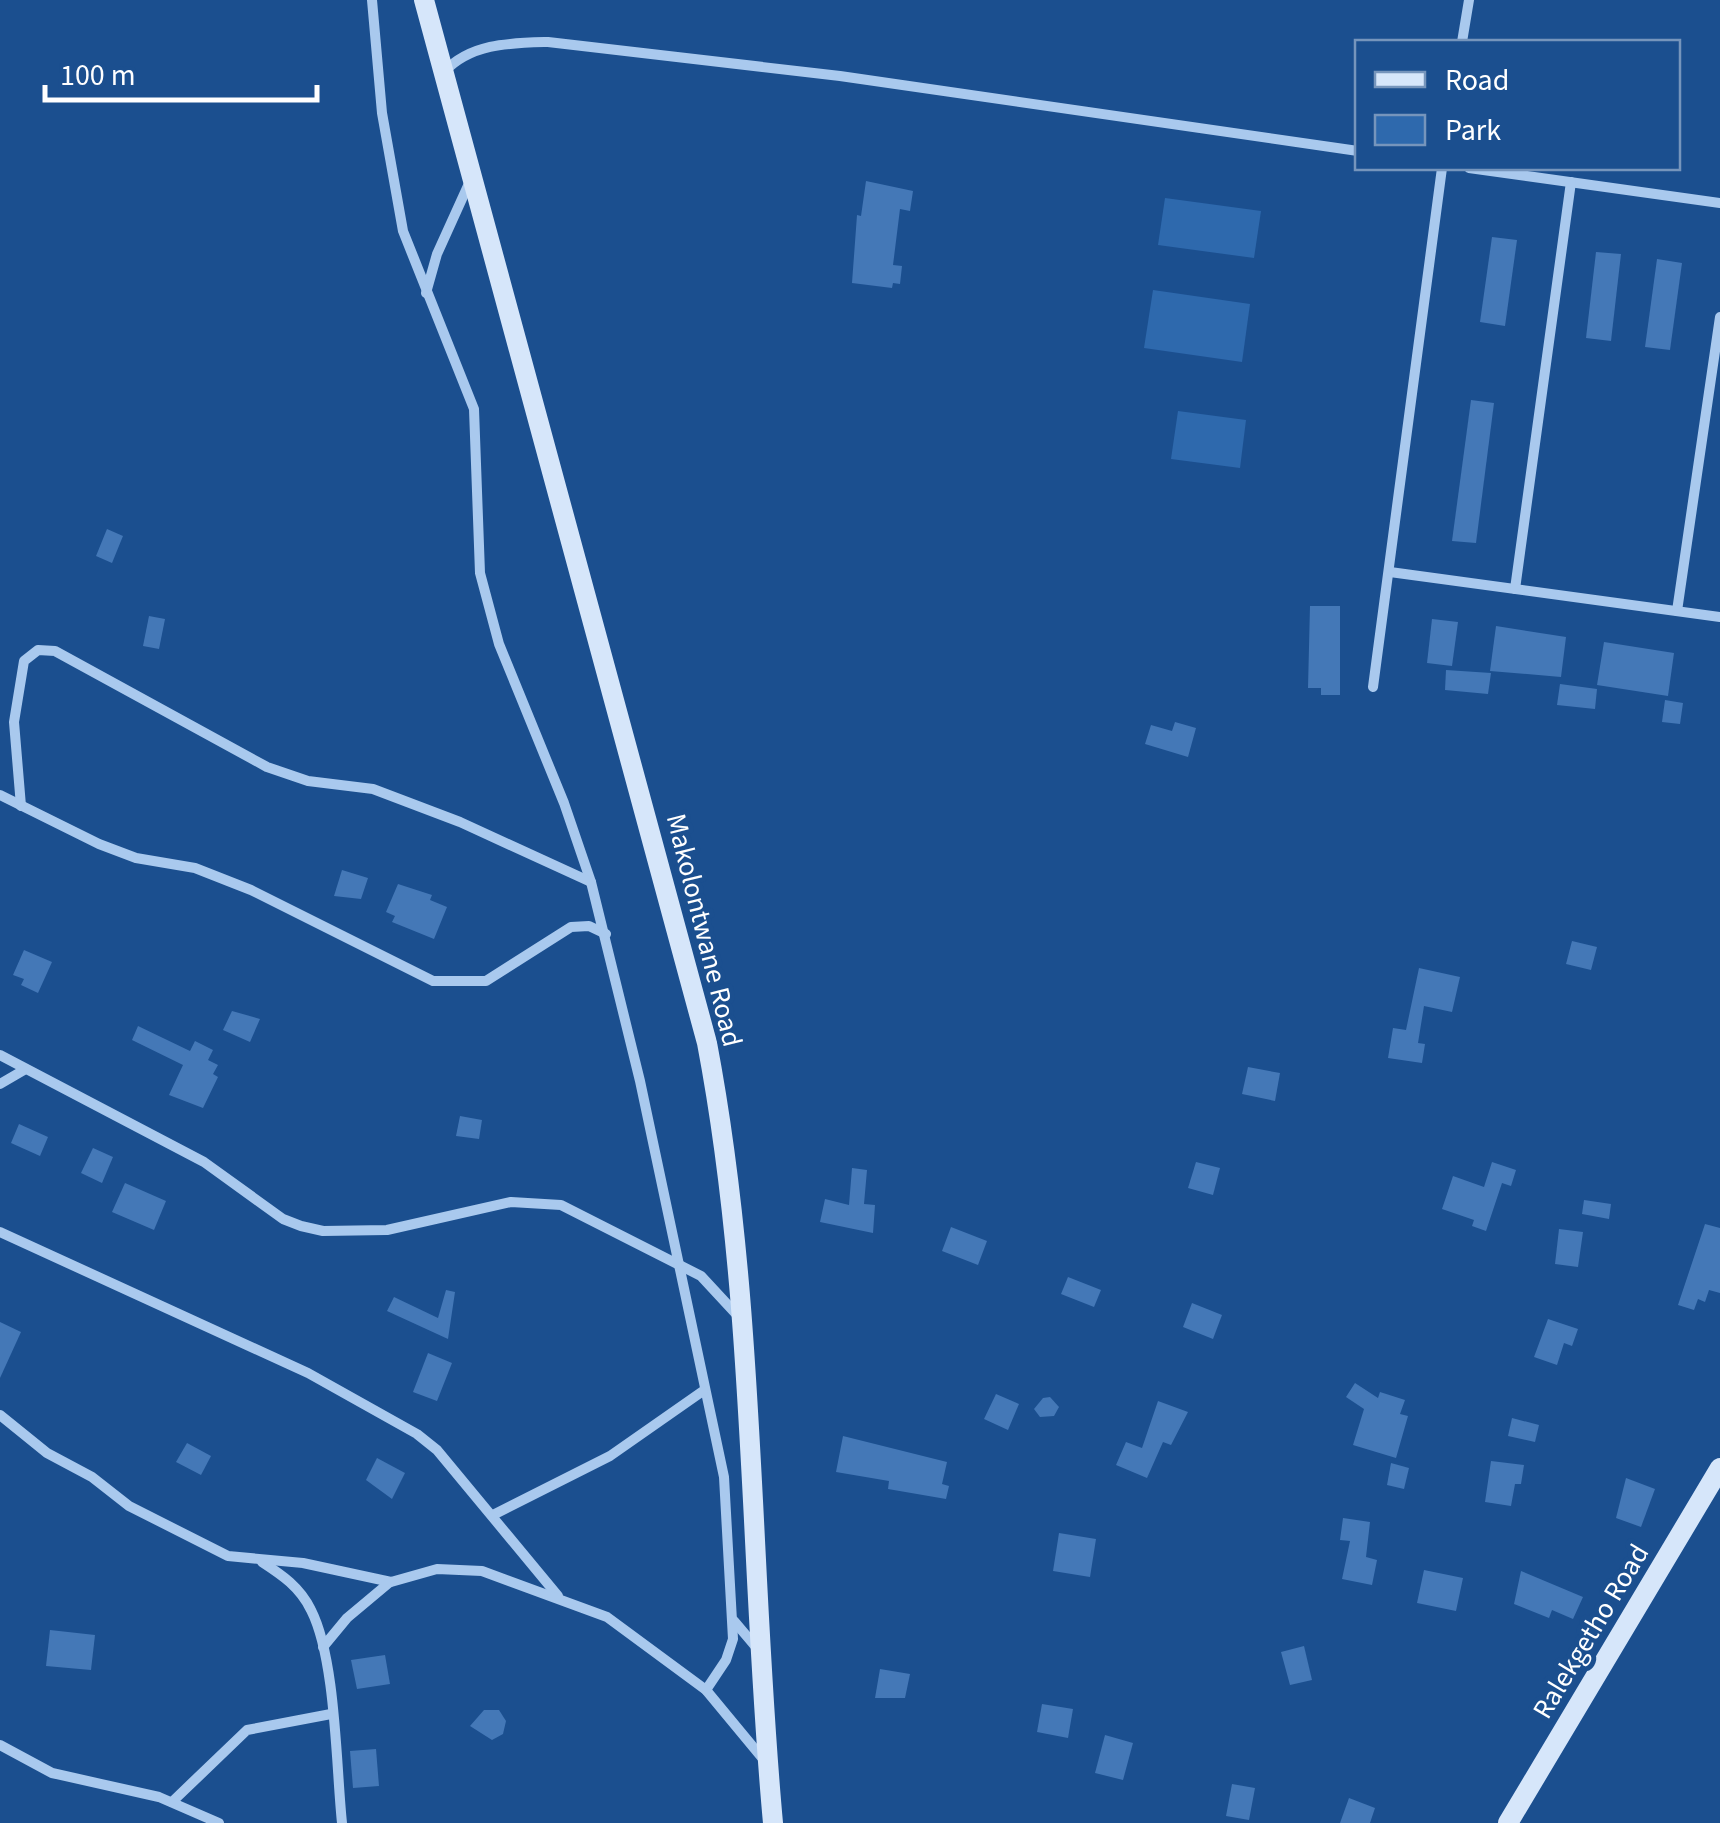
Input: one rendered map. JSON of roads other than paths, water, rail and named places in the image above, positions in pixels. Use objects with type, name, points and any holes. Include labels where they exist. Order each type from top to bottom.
[{"type":"main road","name":"Makolontwane Road","points":[[424,0],[677,920],[707,1044],[727,1149],[743,1322],[772,1823]]},
{"type":"main road","name":"Ralekgetho Road","points":[[1508,1823],[1720,1468]]},
{"type":"street","points":[[372,0],[393,186],[426,295],[474,409],[480,573],[499,644],[564,802],[606,934],[702,1391],[724,1478],[734,1621],[726,1660],[706,1690]]},
{"type":"street","points":[[1462,40],[1469,0]]},
{"type":"street","points":[[443,74],[468,52],[503,44],[548,42],[840,76],[1355,151]]},
{"type":"street","points":[[1372,687],[1442,170]]},
{"type":"street","points":[[1484,170],[1720,203]]},
{"type":"street","points":[[426,295],[437,254],[471,178]]},
{"type":"street","points":[[1515,589],[1571,182]]},
{"type":"street","points":[[1677,612],[1720,317]]},
{"type":"street","points":[[1390,572],[1720,617]]},
{"type":"street","points":[[22,806],[14,722],[24,660],[38,650],[55,651],[267,767],[308,781],[373,788],[460,822],[591,882]]},
{"type":"street","points":[[0,795],[119,852],[216,875],[433,981],[486,981],[570,926],[589,926],[606,934]]},
{"type":"street","points":[[0,1055],[204,1162],[283,1219],[301,1226],[323,1231],[409,1228],[480,1207],[536,1202],[561,1205],[701,1276],[743,1322]]},
{"type":"street","points":[[0,1084],[24,1070]]},
{"type":"street","points":[[0,1232],[308,1373],[397,1422],[438,1450],[558,1597]]},
{"type":"street","points":[[493,1515],[610,1456],[702,1391]]},
{"type":"street","points":[[0,1415],[47,1453],[173,1532],[228,1556],[303,1563],[391,1582],[458,1568],[506,1576],[607,1617],[642,1639],[706,1690],[768,1765]]},
{"type":"street","points":[[261,1562],[301,1592],[323,1647],[342,1823]]},
{"type":"street","points":[[323,1647],[333,1632],[391,1582]]},
{"type":"street","points":[[734,1621],[761,1654]]},
{"type":"street","points":[[172,1802],[248,1730],[330,1714]]},
{"type":"street","points":[[0,1745],[52,1774],[172,1802],[218,1823]]}]
